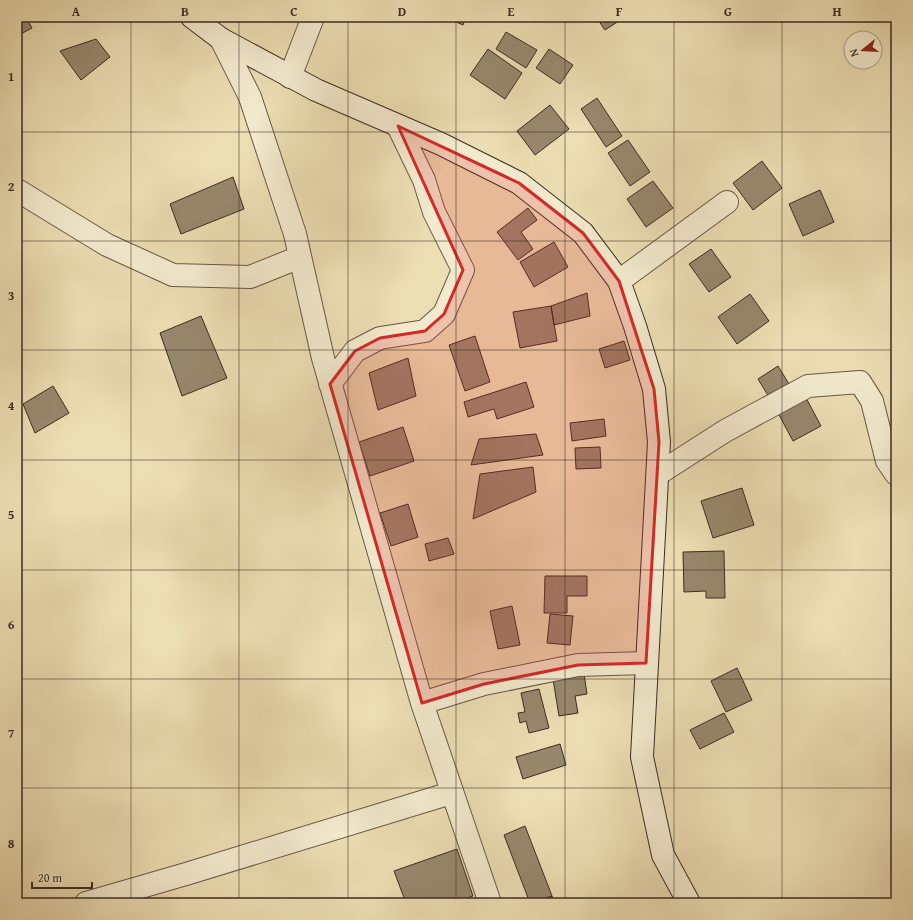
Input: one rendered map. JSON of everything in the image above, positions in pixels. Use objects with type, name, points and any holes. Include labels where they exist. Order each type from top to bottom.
[{"type":"street","points":[[192,17],[221,39],[290,77],[316,90],[441,144],[519,183],[583,233],[619,281],[635,326],[654,389],[660,442],[646,663],[642,757],[663,855],[689,903]]},
{"type":"street","points":[[290,77],[313,17]]},
{"type":"street","points":[[221,39],[250,97],[295,234],[330,384],[422,703],[490,903]]},
{"type":"street","points":[[330,384],[355,351],[380,338],[425,331],[444,314],[463,270],[434,212],[424,180],[398,126]]},
{"type":"street","points":[[17,190],[107,245],[172,275],[250,277],[300,257]]},
{"type":"street","points":[[619,281],[727,202]]},
{"type":"street","points":[[658,474],[725,431],[808,386],[860,382],[888,430],[887,460],[896,474]]},
{"type":"street","points":[[422,703],[484,684],[578,665],[646,663]]},
{"type":"street","points":[[86,903],[452,793]]},
{"type":"highlighted area","points":[[398,126],[519,183],[583,233],[619,281],[654,389],[659,442],[646,663],[578,665],[484,684],[422,703],[330,384],[355,351],[380,338],[425,331],[444,314],[463,270]]},
{"type":"building","points":[[17,17],[26,17],[32,28],[17,36]]},
{"type":"building","points":[[445,17],[466,17],[463,25]]},
{"type":"building","points":[[596,17],[625,17],[605,30]]},
{"type":"building","points":[[506,32],[537,50],[526,68],[496,49]]},
{"type":"building","points":[[96,39],[110,57],[81,80],[60,51]]},
{"type":"building","points":[[488,49],[522,73],[505,99],[470,75]]},
{"type":"building","points":[[549,49],[573,65],[560,84],[536,68]]},
{"type":"building","points":[[597,98],[622,136],[606,147],[581,109]]},
{"type":"building","points":[[550,105],[569,129],[535,155],[517,131]]},
{"type":"building","points":[[628,140],[650,172],[630,186],[608,153]]},
{"type":"building","points":[[762,161],[782,188],[753,210],[733,183]]},
{"type":"building","points":[[233,177],[244,209],[181,234],[170,204]]},
{"type":"building","points":[[653,181],[673,208],[646,227],[627,199]]},
{"type":"building","points":[[820,190],[834,222],[803,236],[789,204]]},
{"type":"building","points":[[528,208],[537,220],[521,232],[533,249],[518,260],[497,232]]},
{"type":"building","points":[[554,242],[568,267],[534,287],[520,262]]},
{"type":"building","points":[[711,249],[731,277],[709,292],[689,264]]},
{"type":"building","points":[[587,293],[590,316],[554,325],[551,306]]},
{"type":"building","points":[[750,294],[769,321],[737,344],[718,317]]},
{"type":"building","points":[[551,306],[557,341],[520,348],[513,312]]},
{"type":"building","points":[[201,316],[227,378],[182,396],[160,333]]},
{"type":"building","points":[[475,336],[490,382],[465,391],[449,345]]},
{"type":"building","points":[[624,341],[630,360],[605,368],[599,349]]},
{"type":"building","points":[[408,358],[416,396],[378,410],[369,373]]},
{"type":"building","points":[[778,366],[789,384],[769,397],[758,379]]},
{"type":"building","points":[[526,382],[534,407],[497,419],[494,409],[468,417],[464,402]]},
{"type":"building","points":[[53,386],[69,413],[35,433],[23,404]]},
{"type":"building","points":[[805,396],[821,426],[793,441],[777,411]]},
{"type":"building","points":[[604,419],[606,436],[572,441],[570,423]]},
{"type":"building","points":[[403,427],[414,461],[370,476],[359,442]]},
{"type":"building","points":[[536,434],[543,455],[471,465],[479,439]]},
{"type":"building","points":[[600,447],[601,468],[576,469],[575,448]]},
{"type":"building","points":[[533,467],[536,492],[473,519],[480,474]]},
{"type":"building","points":[[742,488],[754,525],[713,538],[701,501]]},
{"type":"building","points":[[408,504],[418,537],[391,546],[380,513]]},
{"type":"building","points":[[448,538],[454,554],[429,561],[425,544]]},
{"type":"building","points":[[724,551],[725,598],[706,598],[706,591],[684,592],[683,552]]},
{"type":"building","points":[[545,576],[587,576],[587,596],[567,596],[567,613],[544,613]]},
{"type":"building","points":[[512,606],[520,645],[498,649],[490,611]]},
{"type":"building","points":[[550,614],[573,616],[570,645],[547,643]]},
{"type":"building","points":[[737,668],[752,700],[726,712],[711,681]]},
{"type":"building","points":[[584,674],[587,694],[575,696],[578,713],[559,716],[553,679]]},
{"type":"building","points":[[539,689],[549,728],[529,733],[526,721],[520,723],[518,713],[525,712],[521,693]]},
{"type":"building","points":[[724,713],[734,732],[700,749],[690,730]]},
{"type":"building","points":[[560,744],[566,765],[523,779],[516,757]]},
{"type":"building","points":[[525,826],[552,896],[533,903],[530,903],[504,835]]},
{"type":"building","points":[[457,849],[473,896],[452,903],[406,903],[394,871]]},
{"type":"building","points":[[552,896],[555,903],[533,903]]}]
